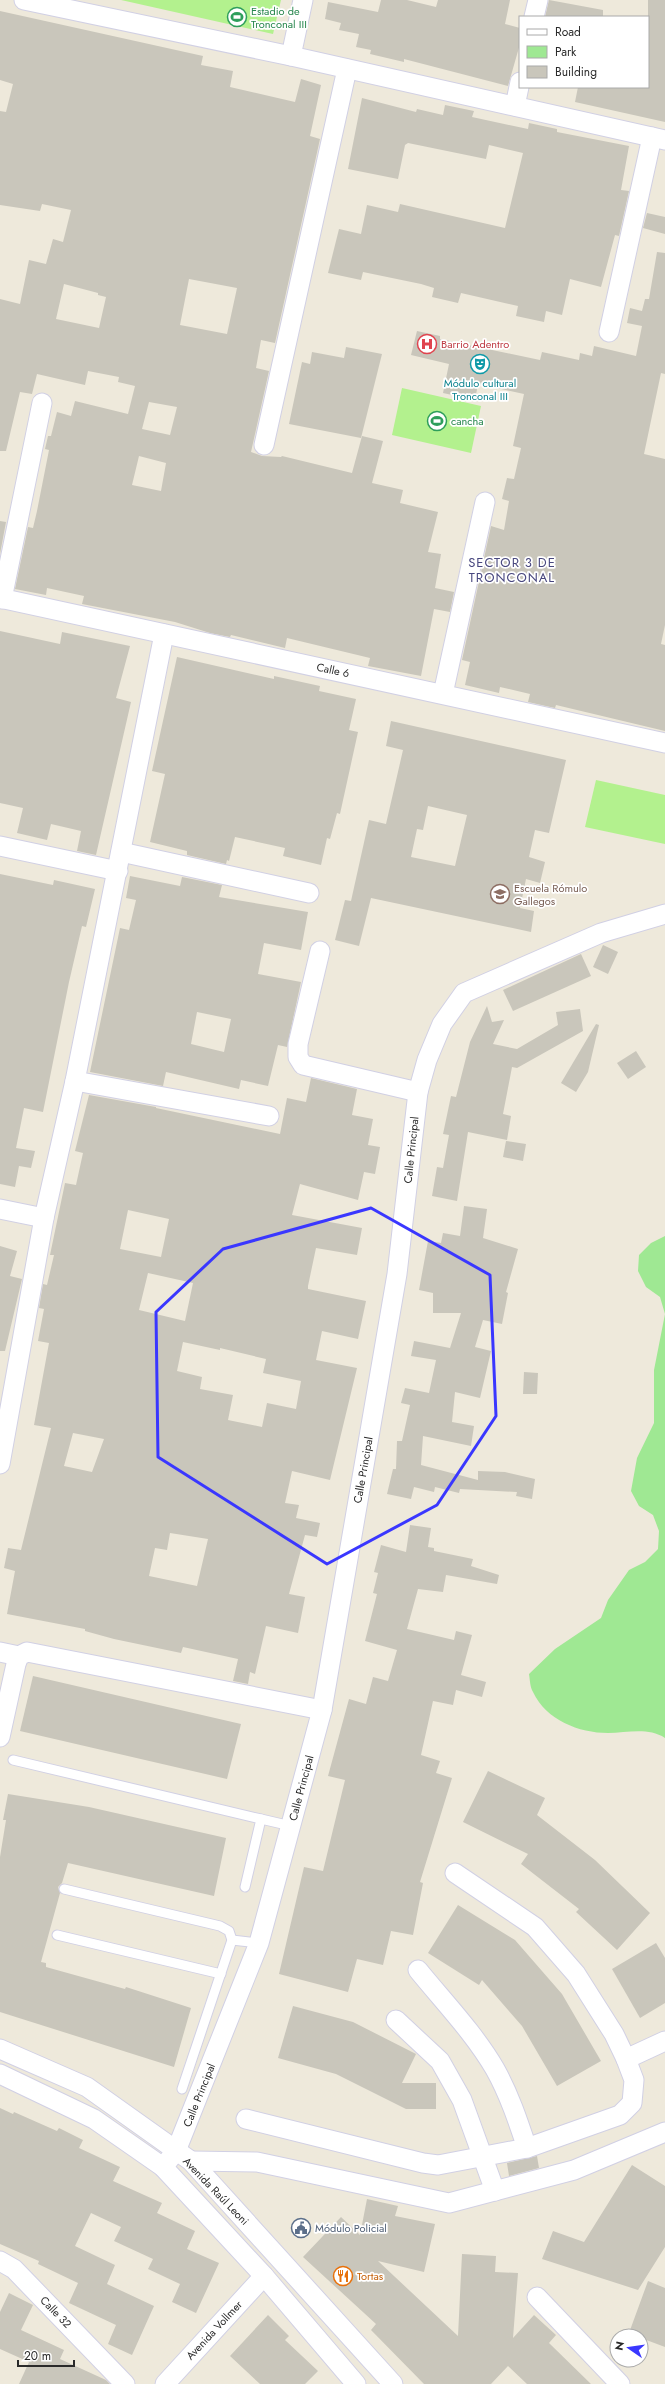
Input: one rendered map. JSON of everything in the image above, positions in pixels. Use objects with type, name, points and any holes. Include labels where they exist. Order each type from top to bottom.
[{"type":"street","points":[[24,0],[291,56],[659,138],[609,332]]},
{"type":"street","points":[[291,56],[303,0]]},
{"type":"street","points":[[534,16],[538,0]]},
{"type":"street","points":[[264,445],[346,69]]},
{"type":"street","points":[[515,106],[519,87]]},
{"type":"street","points":[[1,598],[42,403]]},
{"type":"street","points":[[443,694],[485,502]]},
{"type":"street","name":"Calle 6","points":[[1,598],[665,743]]},
{"type":"street","points":[[0,1464],[44,1218],[75,1081],[164,634]]},
{"type":"street","points":[[0,846],[118,871]]},
{"type":"street","points":[[121,852],[309,893]]},
{"type":"street","name":"Calle Principal","points":[[163,2167],[184,2156],[259,1943],[322,1710],[397,1274],[418,1092],[427,1060],[442,1024],[464,993],[601,933],[665,914]]},
{"type":"street","points":[[320,951],[298,1044],[298,1057],[304,1064],[418,1092]]},
{"type":"street","points":[[75,1081],[269,1116]]},
{"type":"street","points":[[0,1209],[44,1218]]},
{"type":"street","points":[[0,1652],[19,1656],[27,1652],[322,1710]]},
{"type":"street","points":[[0,1737],[19,1656]]},
{"type":"street","points":[[246,2119],[423,2163],[438,2165],[482,2158],[527,2148],[620,2115],[632,2103],[634,2080],[626,2059],[614,2034],[576,1974],[535,1926],[456,1873]]},
{"type":"street","points":[[418,1970],[460,2021],[494,2068],[511,2102],[527,2148]]},
{"type":"street","points":[[396,2020],[440,2061],[462,2100],[495,2191]]},
{"type":"street","points":[[626,2059],[665,2041]]},
{"type":"street","name":"Avenida Raúl Leoni","points":[[0,2049],[87,2087],[184,2156],[393,2384]]},
{"type":"street","name":"Avenida Raúl Leoni","points":[[0,2074],[94,2119],[163,2167],[264,2276],[356,2384]]},
{"type":"street","points":[[184,2156],[256,2162],[449,2203],[574,2170],[665,2132]]},
{"type":"street","name":"Calle 32","points":[[0,2261],[14,2269],[125,2384]]},
{"type":"street","name":"Avenida Vollmer","points":[[165,2384],[264,2276]]},
{"type":"street","points":[[537,2297],[620,2384]]},
{"type":"lane","points":[[13,1760],[291,1826]]},
{"type":"lane","points":[[244,1887],[261,1819]]},
{"type":"lane","points":[[64,1889],[220,1926],[229,1931],[232,1940],[182,2089]]},
{"type":"lane","points":[[57,1935],[221,1974]]},
{"type":"lane","points":[[232,1940],[259,1943]]},
{"type":"highlighted area","points":[[371,1208],[490,1275],[496,1416],[437,1505],[327,1564],[158,1457],[156,1312],[223,1249]]},
{"type":"green space","name":"Estadio de Tronconal III","points":[[121,0],[281,0],[273,34]]},
{"type":"green space","name":"cancha","points":[[402,388],[481,406],[471,453],[392,435]]},
{"type":"green space","points":[[596,780],[665,795],[665,844],[585,827]]},
{"type":"green space","points":[[665,1236],[665,1314],[660,1297],[646,1287],[638,1271],[639,1255],[651,1243]]},
{"type":"green space","points":[[665,1314],[665,1738],[652,1733],[637,1731],[608,1733],[586,1731],[564,1723],[546,1710],[539,1702],[531,1688],[529,1674],[555,1649],[601,1618],[608,1600],[629,1570],[645,1562],[658,1549],[659,1531],[653,1515],[639,1506],[631,1491],[637,1458],[654,1423],[654,1370]]},
{"type":"building","points":[[381,0],[407,0],[436,7],[438,0],[510,0],[505,24],[519,28],[519,48],[508,86],[404,59],[404,62],[370,54],[371,50],[356,47],[359,34],[339,30],[341,23],[325,19],[328,2],[378,12]]},
{"type":"building","points":[[549,0],[603,10],[603,16],[545,16]]},
{"type":"building","points":[[648,0],[665,0],[665,122],[575,102],[578,88],[649,88]]},
{"type":"building","points":[[0,11],[203,56],[201,65],[233,71],[230,87],[295,102],[301,79],[321,85],[310,136],[320,139],[275,343],[261,340],[256,368],[269,371],[251,452],[262,456],[282,456],[352,473],[362,436],[383,441],[372,483],[403,490],[400,503],[438,512],[428,552],[441,554],[435,588],[454,592],[450,612],[434,609],[421,676],[368,666],[370,658],[287,638],[285,648],[231,635],[230,637],[210,633],[175,622],[82,604],[84,596],[47,588],[46,595],[15,589],[28,527],[33,528],[49,450],[45,449],[48,436],[51,436],[57,412],[71,416],[75,401],[128,414],[135,386],[118,382],[119,377],[88,371],[85,385],[37,374],[32,394],[20,392],[6,451],[0,451],[0,299],[20,304],[29,260],[46,264],[53,239],[63,242],[71,210],[42,204],[40,211],[0,205],[0,111],[6,112],[13,84],[0,80]],"holes":[[[189,279],[237,288],[227,334],[180,325]],[[64,284],[98,293],[98,295],[106,297],[99,328],[56,319]],[[149,402],[177,407],[170,435],[142,429]],[[139,456],[166,463],[161,491],[132,485]]]},
{"type":"building","points":[[362,98],[416,112],[417,109],[443,115],[445,105],[474,111],[472,117],[528,129],[529,123],[557,129],[557,132],[629,146],[621,190],[629,191],[619,236],[615,235],[601,287],[570,279],[562,315],[546,311],[544,322],[516,316],[518,306],[461,293],[458,303],[432,297],[434,288],[421,284],[363,272],[361,280],[328,273],[339,229],[361,234],[367,205],[398,212],[400,204],[505,228],[523,153],[489,145],[486,159],[408,143],[405,145],[398,179],[348,169]]},
{"type":"building","points":[[647,213],[665,217],[665,234],[643,228]]},
{"type":"building","points":[[657,252],[665,253],[665,374],[661,373],[644,454],[665,459],[665,625],[661,644],[665,645],[665,731],[556,705],[555,708],[528,702],[530,694],[500,687],[499,693],[465,685],[470,662],[462,660],[491,526],[504,530],[509,501],[502,499],[507,478],[514,479],[521,448],[513,446],[524,394],[478,384],[475,400],[443,393],[449,364],[411,355],[417,331],[440,336],[440,339],[540,360],[542,352],[579,360],[580,353],[592,356],[594,346],[636,356],[642,326],[627,323],[630,308],[642,311],[645,299],[649,299]]},
{"type":"building","points":[[346,347],[382,354],[361,438],[289,424],[302,362],[310,364],[312,352],[344,358]]},
{"type":"building","points":[[0,521],[6,522],[0,554]]},
{"type":"building","points":[[0,631],[60,644],[62,632],[130,646],[116,698],[131,702],[96,855],[77,851],[81,831],[51,824],[47,840],[17,833],[23,808],[0,803]]},
{"type":"building","points":[[177,657],[274,679],[274,676],[320,686],[319,691],[356,699],[349,730],[358,732],[340,814],[337,813],[330,839],[327,838],[321,865],[283,856],[285,848],[235,837],[229,861],[227,860],[226,864],[187,855],[187,851],[150,842],[165,774],[152,771]]},
{"type":"building","points":[[391,721],[566,760],[549,833],[535,830],[529,857],[545,862],[540,883],[526,879],[520,908],[534,911],[531,932],[371,898],[359,946],[335,940],[345,900],[351,901],[369,820],[386,824],[403,750],[386,746]],"holes":[[[428,806],[467,815],[455,866],[411,857],[417,829],[423,830]]]},
{"type":"building","points":[[0,874],[53,885],[54,880],[95,889],[86,927],[82,926],[69,982],[43,1112],[24,1108],[16,1148],[35,1151],[31,1168],[19,1166],[15,1187],[0,1184]]},
{"type":"building","points":[[130,876],[180,886],[182,877],[222,885],[219,897],[308,912],[301,950],[264,943],[258,974],[301,982],[287,1047],[278,1045],[268,1086],[241,1080],[239,1089],[166,1072],[163,1086],[90,1072],[120,928],[129,930],[136,900],[126,898]],"holes":[[[197,1012],[231,1019],[224,1052],[191,1044]]]},
{"type":"building","points":[[603,945],[618,952],[608,974],[593,967]]},
{"type":"building","points":[[581,954],[591,976],[513,1011],[503,990]]},
{"type":"building","points":[[487,1006],[492,1022],[504,1020],[493,1044],[517,1049],[558,1025],[556,1012],[580,1009],[583,1031],[517,1068],[512,1067],[503,1114],[511,1116],[507,1140],[468,1132],[457,1201],[432,1196],[437,1167],[443,1168],[449,1135],[443,1134],[451,1096],[456,1097],[470,1042]]},
{"type":"building","points":[[596,1024],[599,1025],[588,1072],[576,1092],[561,1083]]},
{"type":"building","points":[[636,1051],[646,1067],[628,1079],[617,1063]]},
{"type":"building","points":[[311,1078],[357,1089],[352,1115],[373,1119],[368,1145],[380,1147],[375,1174],[364,1172],[358,1200],[300,1184],[292,1215],[362,1228],[357,1255],[316,1248],[308,1289],[366,1301],[358,1339],[322,1331],[316,1360],[357,1368],[330,1480],[292,1471],[285,1503],[299,1505],[296,1518],[320,1523],[317,1537],[305,1535],[289,1594],[305,1597],[298,1633],[266,1626],[255,1674],[250,1672],[248,1684],[233,1681],[238,1659],[183,1647],[181,1653],[114,1639],[85,1631],[85,1629],[7,1614],[15,1571],[4,1568],[8,1548],[21,1550],[51,1428],[34,1425],[49,1343],[38,1341],[44,1309],[39,1308],[43,1284],[47,1285],[54,1255],[50,1255],[65,1183],[76,1185],[83,1153],[75,1151],[89,1095],[156,1107],[280,1134],[287,1098],[306,1102]],"holes":[[[128,1210],[169,1219],[161,1257],[120,1249]],[[148,1273],[193,1283],[185,1321],[139,1310]],[[183,1342],[220,1350],[220,1348],[266,1359],[263,1373],[301,1381],[296,1409],[267,1403],[262,1427],[228,1420],[233,1395],[200,1389],[202,1377],[177,1371]],[[73,1433],[104,1439],[92,1472],[64,1466]],[[170,1533],[208,1539],[197,1586],[149,1576],[155,1548],[167,1550]]]},
{"type":"building","points":[[506,1141],[526,1144],[523,1161],[503,1157]]},
{"type":"building","points":[[464,1206],[487,1209],[483,1238],[518,1249],[506,1292],[508,1293],[502,1324],[483,1320],[475,1347],[491,1351],[480,1398],[455,1392],[452,1422],[474,1426],[471,1446],[423,1436],[421,1465],[478,1480],[478,1471],[505,1472],[535,1479],[532,1499],[516,1496],[517,1492],[460,1489],[459,1493],[435,1487],[434,1492],[414,1487],[411,1499],[387,1494],[393,1469],[396,1469],[397,1441],[402,1441],[410,1405],[401,1403],[405,1388],[429,1393],[436,1360],[411,1356],[414,1341],[450,1348],[461,1313],[433,1313],[433,1293],[419,1290],[428,1241],[441,1243],[443,1233],[460,1236]]},
{"type":"building","points":[[0,1246],[17,1251],[10,1276],[22,1279],[5,1351],[0,1351]]},
{"type":"building","points":[[524,1372],[538,1373],[537,1394],[523,1394]]},
{"type":"building","points":[[410,1525],[431,1528],[428,1547],[434,1548],[434,1551],[473,1559],[471,1566],[499,1575],[497,1584],[446,1575],[443,1592],[418,1589],[407,1629],[454,1640],[456,1631],[472,1635],[461,1675],[486,1682],[482,1697],[456,1690],[453,1705],[433,1701],[421,1755],[440,1761],[436,1773],[452,1778],[420,1882],[423,1883],[413,1935],[391,1931],[383,1965],[357,1959],[348,1992],[279,1974],[304,1867],[323,1871],[345,1780],[328,1776],[349,1699],[366,1704],[373,1677],[388,1681],[397,1650],[365,1641],[377,1594],[373,1593],[378,1573],[374,1572],[381,1545],[406,1552]]},
{"type":"building","points":[[33,1676],[241,1724],[227,1779],[20,1731]]},
{"type":"building","points":[[488,1771],[545,1798],[537,1815],[595,1860],[650,1913],[617,1950],[576,1912],[579,1909],[521,1864],[528,1854],[463,1822]]},
{"type":"building","points":[[8,1794],[89,1807],[226,1838],[214,1896],[68,1863],[62,1883],[58,1887],[60,1893],[41,1962],[46,1963],[46,1967],[125,1989],[126,1987],[191,2008],[174,2067],[0,2012],[0,1857],[6,1820],[3,1820]]},
{"type":"building","points":[[458,1905],[515,1940],[562,1994],[601,2061],[557,2086],[522,2026],[482,1980],[479,1985],[428,1953]]},
{"type":"building","points":[[656,1943],[665,1958],[665,2003],[640,2018],[612,1969]]},
{"type":"building","points":[[293,2006],[353,2022],[416,2054],[402,2083],[436,2083],[436,2109],[406,2109],[336,2074],[278,2058]]},
{"type":"building","points":[[0,2108],[13,2114],[14,2112],[57,2131],[59,2128],[83,2140],[79,2148],[120,2167],[113,2181],[162,2203],[157,2213],[195,2231],[187,2249],[219,2263],[196,2313],[172,2302],[180,2284],[148,2269],[153,2259],[114,2241],[121,2227],[91,2213],[75,2246],[115,2265],[107,2284],[154,2306],[132,2355],[108,2344],[116,2325],[69,2303],[78,2283],[38,2264],[39,2261],[0,2244]]},
{"type":"building","points":[[537,2156],[539,2168],[509,2176],[507,2163]]},
{"type":"building","points":[[632,2165],[665,2186],[665,2247],[638,2290],[542,2259],[553,2231],[584,2242]]},
{"type":"building","points":[[367,2199],[398,2206],[395,2216],[435,2224],[424,2272],[378,2261],[458,2336],[462,2254],[496,2256],[495,2272],[518,2273],[513,2338],[534,2315],[556,2335],[549,2343],[591,2384],[527,2384],[508,2366],[491,2384],[424,2384],[371,2330],[376,2324],[303,2257],[341,2217],[360,2235]]},
{"type":"building","points":[[648,2281],[665,2288],[665,2347],[649,2341],[649,2328],[631,2328]]},
{"type":"building","points":[[9,2293],[33,2305],[21,2330],[64,2350],[60,2359],[106,2380],[110,2384],[19,2384],[29,2362],[0,2349],[0,2312]]},
{"type":"building","points":[[268,2315],[289,2336],[285,2340],[318,2371],[305,2384],[260,2384],[230,2356]]},
{"type":"place","name":"Estadio de Tronconal III","points":[[237,17]]},
{"type":"place","name":"Barrio Adentro","points":[[427,344]]},
{"type":"place","name":"Módulo cultural Tronconal III","points":[[480,364]]},
{"type":"place","name":"cancha","points":[[437,421]]},
{"type":"place","name":"Escuela Rómulo Gallegos","points":[[500,894]]},
{"type":"place","name":"Módulo Policial","points":[[301,2228]]},
{"type":"place","name":"Tortas","points":[[343,2276]]},
{"type":"district","name":"SECTOR 3 DE TRONCONAL","points":[[512,570]]}]
